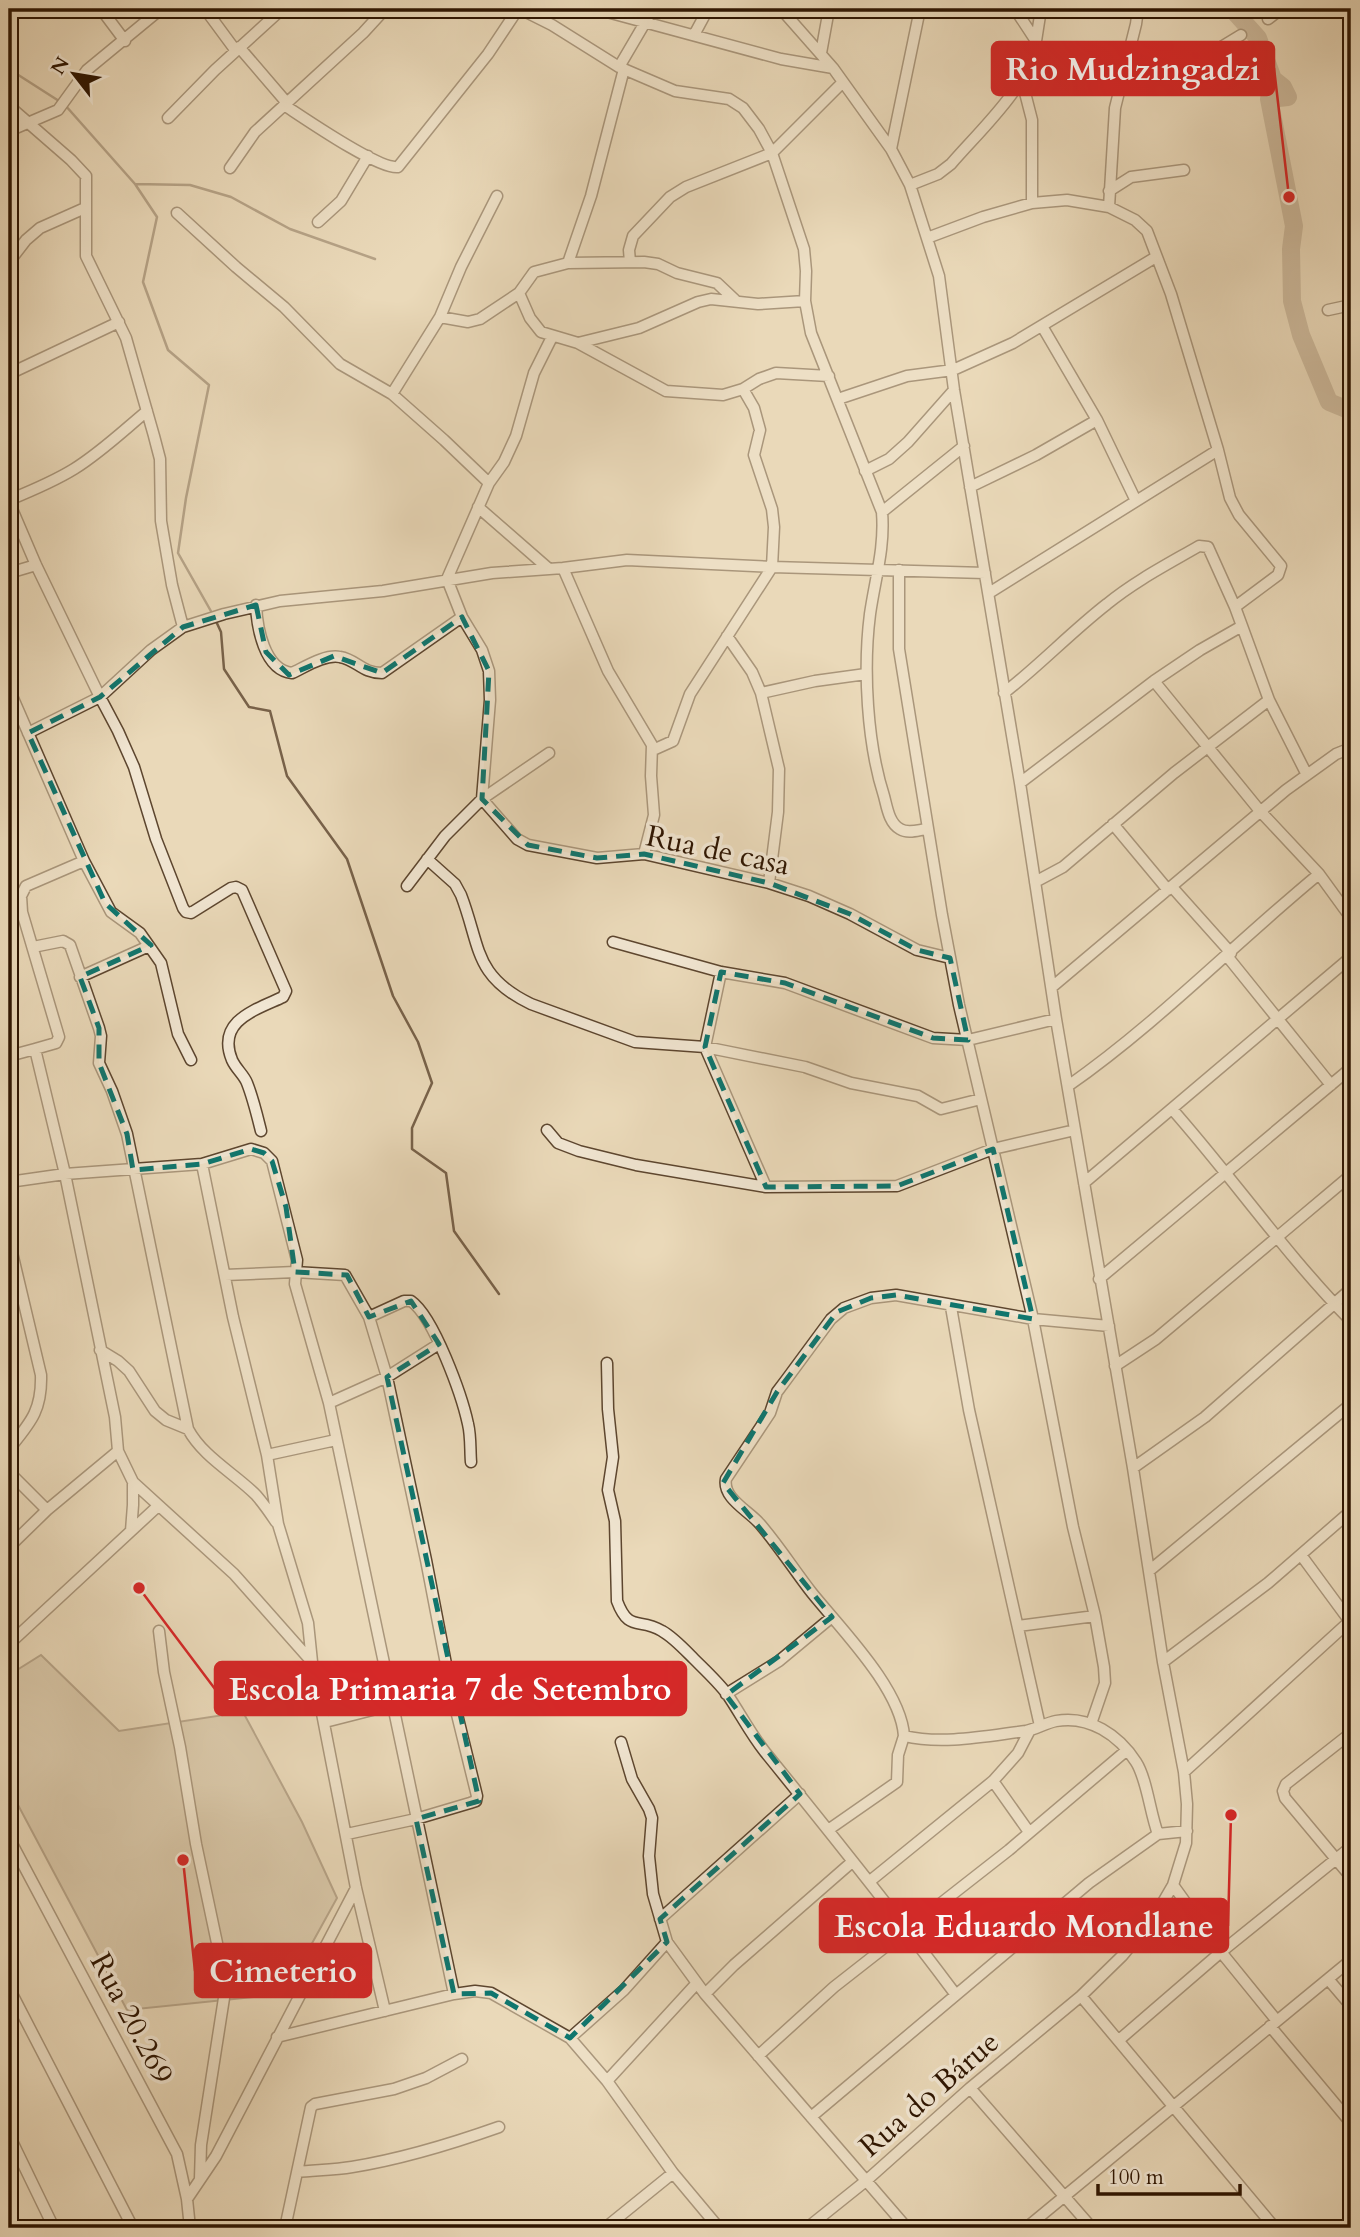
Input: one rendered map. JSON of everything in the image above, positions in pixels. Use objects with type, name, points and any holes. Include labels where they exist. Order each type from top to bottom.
[{"type":"street","points":[[101,9],[125,41]]},
{"type":"street","points":[[9,131],[58,110],[87,69],[125,41],[161,9]]},
{"type":"street","points":[[205,9],[286,104],[368,156],[392,167],[398,166],[406,159],[488,54],[519,9],[552,25],[621,68],[674,91],[729,99],[743,108],[760,129],[772,153],[803,249],[806,271],[805,300],[811,333],[882,512],[884,541],[870,614],[866,674],[874,752],[879,782],[892,821],[897,828],[904,831],[926,829]]},
{"type":"street","points":[[168,118],[282,9]]},
{"type":"street","points":[[230,168],[255,132],[363,33],[385,9]]},
{"type":"street","points":[[596,9],[781,59],[833,68]]},
{"type":"street","points":[[568,263],[591,196],[621,68],[653,9]]},
{"type":"street","points":[[694,36],[708,9]]},
{"type":"street","name":"Rua do Bárue","points":[[781,9],[833,68],[891,149],[910,185],[939,276],[954,390],[1020,783],[1056,1019],[1133,1468],[1163,1662],[1184,1772],[1186,1831],[1173,1885],[1155,1916],[1122,1956],[1081,1996],[970,2088],[867,2180],[807,2228]]},
{"type":"street","points":[[821,53],[829,9]]},
{"type":"street","points":[[891,149],[919,9]]},
{"type":"street","points":[[1015,9],[1036,41]]},
{"type":"street","points":[[910,185],[945,170],[1023,81],[1033,59],[1041,9]]},
{"type":"street","points":[[1109,207],[1115,108],[1138,9]]},
{"type":"street","points":[[1268,19],[1281,9]]},
{"type":"street","points":[[1126,61],[1182,68],[1190,66],[1241,35]]},
{"type":"street","points":[[1023,81],[1032,120],[1032,203]]},
{"type":"street","points":[[630,262],[629,250],[634,236],[670,197],[686,187],[772,153],[843,82]]},
{"type":"street","points":[[9,106],[82,170],[87,183],[85,244],[88,263],[126,338],[160,459],[161,521],[172,585],[183,627]]},
{"type":"street","points":[[318,222],[341,201],[368,156]]},
{"type":"street","points":[[1109,191],[1131,177],[1184,170]]},
{"type":"street","points":[[392,394],[440,317],[461,267],[497,196]]},
{"type":"street","points":[[927,238],[1032,203],[1067,200],[1109,207],[1135,220],[1147,231],[1171,294],[1230,498],[1239,515],[1281,566],[1278,575],[1236,607]]},
{"type":"street","points":[[9,262],[26,240],[40,228],[85,208]]},
{"type":"street","points":[[177,213],[284,307],[340,364],[392,394],[489,483]]},
{"type":"street","points":[[838,399],[907,376],[953,370],[1013,343],[1156,257]]},
{"type":"street","points":[[440,317],[468,322],[480,319],[519,293],[534,272],[568,263],[657,264],[677,273],[717,284],[735,300]]},
{"type":"street","points":[[519,293],[530,318],[541,332],[578,343],[666,391],[723,396],[776,373],[829,376]]},
{"type":"street","points":[[578,343],[639,328],[711,299],[758,304],[805,300]]},
{"type":"street","points":[[1328,310],[1351,305]]},
{"type":"street","points":[[9,374],[119,322]]},
{"type":"street","points":[[1042,326],[1097,420],[1136,501]]},
{"type":"street","points":[[482,799],[490,700],[489,671],[482,650],[461,617],[447,579],[489,483],[516,436],[534,373],[552,337]]},
{"type":"street","points":[[653,750],[673,741],[690,694],[772,567],[772,509],[754,455],[760,430],[754,408],[743,389]]},
{"type":"street","points":[[865,471],[890,459],[954,390]]},
{"type":"street","points":[[147,411],[112,442],[76,468],[9,501],[36,565],[134,767],[156,839],[183,908],[191,913],[231,888],[242,890],[285,991],[283,997],[239,1019],[230,1033],[228,1045],[233,1063],[247,1080],[261,1131]]},
{"type":"street","points":[[970,487],[1036,455],[1097,420]]},
{"type":"street","points":[[882,512],[964,446]]},
{"type":"street","points":[[989,593],[1218,450]]},
{"type":"street","points":[[478,507],[549,569]]},
{"type":"street","points":[[1004,693],[1123,591],[1199,546],[1208,547],[1236,607],[1269,700],[1307,775]]},
{"type":"street","points":[[28,733],[100,697],[151,650],[183,627],[256,605],[305,597],[383,591],[492,573],[627,560],[985,573]]},
{"type":"street","points":[[9,573],[36,565]]},
{"type":"street","points":[[563,568],[599,653],[653,750],[651,776],[654,815],[644,854]]},
{"type":"street","points":[[899,570],[899,649],[926,829],[950,958],[1033,1319],[1073,1527],[1095,1616],[1105,1684],[1091,1724]]},
{"type":"street","points":[[256,605],[258,632],[266,652],[286,673],[334,656],[344,657],[366,671],[382,673],[461,617]]},
{"type":"street","points":[[1020,783],[1154,681],[1242,626]]},
{"type":"street","points":[[727,636],[752,672],[761,692],[779,769],[780,785],[769,883]]},
{"type":"street","points":[[761,692],[866,674]]},
{"type":"street","points":[[1154,681],[1260,811],[1319,874],[1351,918]]},
{"type":"street","points":[[9,689],[84,861],[111,912],[131,925],[164,969],[178,1034],[191,1060]]},
{"type":"street","points":[[1035,882],[1063,867],[1207,747],[1269,700]]},
{"type":"street","points":[[1052,987],[1260,811],[1336,754],[1351,748]]},
{"type":"street","points":[[407,886],[445,836],[482,799],[549,753]]},
{"type":"street","name":"Rua de casa","points":[[482,799],[517,839],[528,845],[597,858],[644,854],[769,883],[809,896],[850,914],[917,950],[950,958]]},
{"type":"street","points":[[1113,824],[1229,954],[1331,1085]]},
{"type":"street","points":[[427,859],[455,884],[461,895],[481,962],[486,970],[516,997],[635,1042],[705,1047],[805,1067],[851,1083],[918,1096],[940,1109],[981,1099]]},
{"type":"street","points":[[9,1056],[56,1043],[59,1037],[22,912],[21,896],[26,886],[84,861]]},
{"type":"street","points":[[1068,1086],[1121,1046],[1319,874]]},
{"type":"street","points":[[9,916],[22,912]]},
{"type":"street","points":[[33,947],[63,941],[70,945],[99,1028],[99,1063],[127,1134],[188,1429],[206,1452],[257,1496],[278,1524]]},
{"type":"street","points":[[613,942],[721,972],[785,984],[933,1038],[968,1040],[1056,1019]]},
{"type":"street","points":[[80,977],[149,946]]},
{"type":"street","points":[[1084,1182],[1351,957]]},
{"type":"street","points":[[721,972],[705,1047],[766,1187]]},
{"type":"street","points":[[35,1049],[65,1174],[115,1417],[118,1451],[132,1482],[131,1531]]},
{"type":"street","points":[[1099,1279],[1351,1068]]},
{"type":"street","points":[[1171,1109],[1227,1173],[1277,1238],[1351,1321]]},
{"type":"street","points":[[547,1130],[558,1143],[579,1152],[674,1172],[766,1187],[897,1186],[993,1149],[1075,1130]]},
{"type":"street","points":[[9,1182],[65,1174],[202,1164],[251,1149],[264,1153],[272,1161],[286,1207],[297,1260],[295,1284],[329,1403],[454,1994]]},
{"type":"street","points":[[202,1164],[267,1455],[278,1524],[308,1623],[312,1662],[356,1888],[385,2011]]},
{"type":"street","points":[[1115,1366],[1156,1339],[1351,1175]]},
{"type":"street","points":[[9,1240],[41,1375],[42,1395],[37,1411],[9,1449]]},
{"type":"street","points":[[225,1275],[295,1272],[345,1275],[369,1317],[387,1377],[451,1690],[477,1796],[476,1801],[416,1819],[347,1834]]},
{"type":"street","points":[[1133,1468],[1205,1417],[1351,1289]]},
{"type":"street","points":[[828,1830],[893,1787],[899,1777],[898,1755],[904,1736],[899,1712],[888,1691],[759,1523],[727,1493],[724,1486],[726,1479],[770,1413],[777,1392],[837,1312],[871,1298],[887,1295],[1033,1319],[1108,1325]]},
{"type":"street","points":[[369,1317],[404,1301],[411,1301],[418,1305],[428,1319],[463,1404],[469,1426],[471,1462]]},
{"type":"street","points":[[870,1881],[993,1782],[1009,1765],[1035,1728],[1018,1626],[969,1410],[951,1307]]},
{"type":"street","points":[[329,1403],[387,1377],[439,1343]]},
{"type":"street","points":[[100,1350],[128,1371],[160,1415],[188,1429]]},
{"type":"street","points":[[607,1363],[613,1457],[608,1490],[615,1521],[617,1601],[626,1620],[663,1631],[694,1659],[726,1694],[745,1726],[870,1881],[956,1995]]},
{"type":"street","points":[[1149,1570],[1351,1404]]},
{"type":"street","points":[[267,1455],[336,1440]]},
{"type":"street","points":[[9,1547],[47,1510],[118,1451]]},
{"type":"street","points":[[9,1472],[47,1510]]},
{"type":"street","points":[[132,1482],[234,1574],[312,1662]]},
{"type":"street","points":[[9,1644],[158,1506]]},
{"type":"street","points":[[1163,1662],[1238,1606],[1351,1511]]},
{"type":"street","points":[[1184,1772],[1351,1621],[1301,1555]]},
{"type":"street","points":[[1018,1626],[1095,1616]]},
{"type":"street","points":[[726,1694],[779,1661],[832,1617]]},
{"type":"street","points":[[159,1631],[164,1672],[217,1944],[224,1998],[201,2145],[200,2179]]},
{"type":"street","points":[[325,1722],[391,1703],[451,1690]]},
{"type":"street","points":[[904,1736],[935,1740],[1035,1728],[1073,1720],[1091,1724],[1106,1730],[1137,1764],[1158,1834]]},
{"type":"street","points":[[1351,1733],[1286,1784],[1283,1791],[1285,1798],[1351,1877]]},
{"type":"street","points":[[621,1742],[632,1779],[652,1818],[649,1856],[653,1894],[667,1942],[705,1994],[907,2228]]},
{"type":"street","points":[[758,2056],[834,1987],[1029,1832],[1127,1750]]},
{"type":"street","points":[[993,1782],[1029,1832]]},
{"type":"street","points":[[660,1919],[800,1794]]},
{"type":"street","points":[[811,2117],[1089,1883],[1158,1834],[1186,1831]]},
{"type":"street","name":"Rua 20.269","points":[[9,1838],[177,2154],[190,2228]]},
{"type":"street","points":[[1119,2040],[1221,1952],[1351,1847]]},
{"type":"street","points":[[705,1994],[734,1965],[852,1862]]},
{"type":"street","points":[[1173,1885],[1273,2024],[1351,2123]]},
{"type":"street","points":[[187,2199],[216,2156],[356,1888]]},
{"type":"street","points":[[570,2038],[624,1990],[667,1942]]},
{"type":"street","points":[[1026,2228],[1351,1960]]},
{"type":"street","points":[[1328,1979],[1351,2006]]},
{"type":"street","points":[[607,2081],[696,1983]]},
{"type":"street","points":[[9,1988],[133,2228]]},
{"type":"street","points":[[277,2037],[454,1994],[475,1991],[491,1993],[570,2038],[607,2081],[673,2173],[719,2228]]},
{"type":"street","points":[[1081,1996],[1175,2105],[1275,2228]]},
{"type":"street","points":[[285,2228],[310,2107],[407,2085],[462,2059]]},
{"type":"street","points":[[970,2088],[1092,2228]]},
{"type":"street","points":[[297,2172],[350,2167],[403,2156],[454,2143],[499,2127]]},
{"type":"street","points":[[9,2135],[54,2228]]},
{"type":"street","points":[[605,2228],[673,2173]]},
{"type":"highlighted area","points":[[256,605],[266,652],[289,675],[334,656],[382,673],[462,617],[489,671],[482,799],[528,845],[597,858],[644,854],[769,883],[850,914],[917,950],[950,958],[968,1040],[933,1038],[785,983],[721,972],[705,1047],[766,1187],[897,1186],[993,1149],[1033,1319],[896,1295],[871,1298],[837,1312],[777,1392],[723,1483],[832,1617],[726,1695],[800,1794],[660,1919],[667,1942],[570,2038],[491,1993],[454,1994],[416,1819],[479,1801],[387,1377],[439,1344],[411,1301],[369,1317],[347,1275],[295,1272],[286,1207],[272,1161],[264,1153],[251,1149],[202,1164],[133,1170],[127,1134],[99,1063],[99,1028],[80,977],[151,945],[105,903],[28,733],[100,697],[183,627]]},
{"type":"shaded area","points":[[41,1655],[119,1731],[243,1712],[302,1822],[337,1898],[284,1994],[127,2010],[9,1788],[9,1675]]},
{"type":"waterway","points":[[1232,9],[1258,38],[1273,79],[1283,87],[1288,97],[1269,99],[1294,226],[1291,249],[1292,301],[1301,335],[1329,402],[1346,409],[1351,407]]},
{"type":"waterway","points":[[9,34],[12,38],[9,47]]},
{"type":"waterway","points":[[9,69],[59,101]]},
{"type":"waterway","points":[[65,105],[135,184],[157,217],[143,282],[168,350],[209,385],[186,498],[178,553],[212,613]]},
{"type":"waterway","points":[[135,184],[190,185],[231,197],[290,229],[375,259]]},
{"type":"waterway","points":[[215,619],[221,632],[224,669],[249,707],[270,711],[287,776],[347,859],[393,996],[418,1042],[432,1083],[412,1128],[412,1149],[446,1173],[454,1231],[499,1294]]},
{"type":"place","name":"Rio Mudzingadzi","points":[[1289,197]]},
{"type":"place","name":"Escola Primaria 7 de Setembro","points":[[139,1588]]},
{"type":"place","name":"Escola Eduardo Mondlane","points":[[1231,1815]]},
{"type":"place","name":"Cimeterio","points":[[183,1860]]}]
